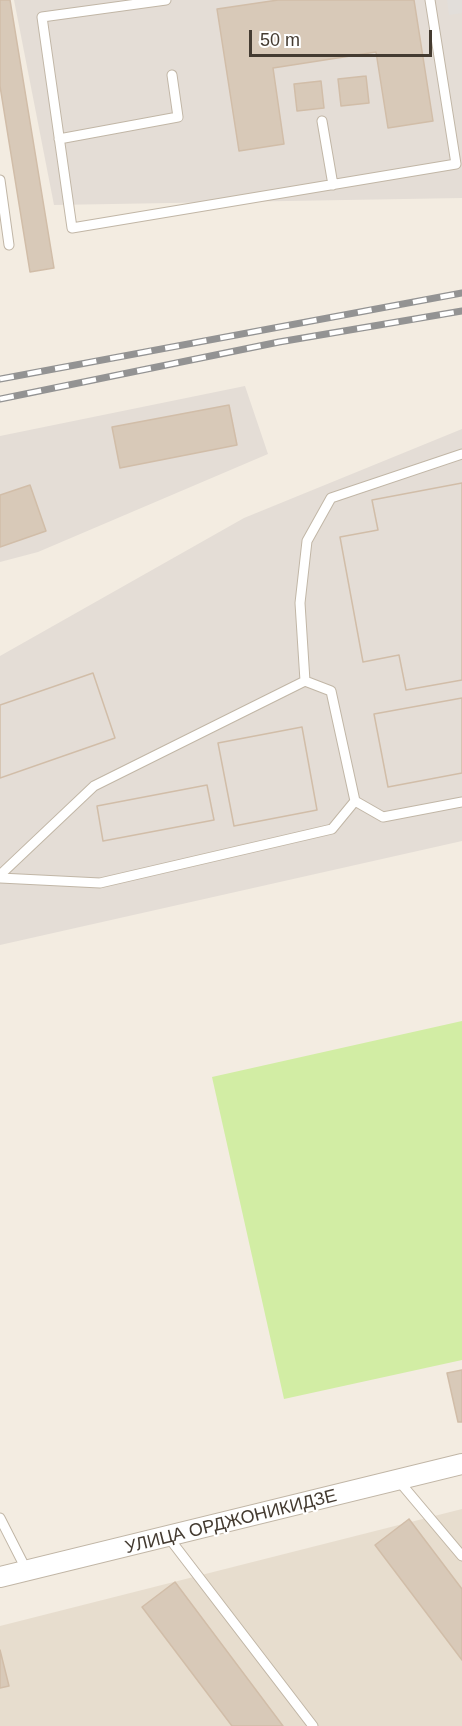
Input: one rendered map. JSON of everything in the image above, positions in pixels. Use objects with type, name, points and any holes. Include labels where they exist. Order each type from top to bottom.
[{"type":"street","name":"УЛИЦА ОРДЖОНИКИДЗЕ","points":[[0,1577],[169,1538],[462,1464]]},
{"type":"lane","points":[[166,0],[42,17],[72,228],[456,164],[430,0]]},
{"type":"lane","points":[[59,139],[178,117],[172,75]]},
{"type":"lane","points":[[322,121],[333,185]]},
{"type":"lane","points":[[0,180],[9,245]]},
{"type":"lane","points":[[305,681],[300,603],[307,541],[331,498],[462,454]]},
{"type":"lane","points":[[0,876],[94,786],[305,681],[331,691],[355,801],[383,817],[462,801]]},
{"type":"lane","points":[[0,876],[100,882],[332,828],[355,801]]},
{"type":"lane","points":[[398,1480],[462,1556]]},
{"type":"lane","points":[[0,1518],[27,1571]]},
{"type":"lane","points":[[169,1538],[313,1726]]},
{"type":"shaded area","points":[[14,0],[462,0],[462,198],[54,205]]},
{"type":"shaded area","points":[[447,0],[462,0],[462,13],[449,15]]},
{"type":"shaded area","points":[[245,386],[268,454],[38,552],[0,562],[0,436]]},
{"type":"shaded area","points":[[462,429],[462,841],[0,945],[0,656],[244,518]]},
{"type":"shaded area","points":[[462,1509],[462,1726],[0,1726],[0,1626]]},
{"type":"green space","points":[[462,1021],[462,1360],[284,1399],[212,1077]]},
{"type":"building","points":[[0,0],[10,0],[54,268],[30,272],[0,86]]},
{"type":"building","points":[[278,0],[414,0],[433,121],[388,128],[376,52],[273,68],[284,144],[239,151],[217,9]]},
{"type":"building","points":[[366,76],[369,103],[341,106],[338,79]]},
{"type":"building","points":[[321,81],[324,108],[297,111],[294,84]]},
{"type":"building","points":[[229,405],[237,445],[120,468],[112,427]]},
{"type":"building","points":[[462,483],[462,680],[406,690],[399,655],[363,662],[340,537],[378,530],[372,500]]},
{"type":"building","points":[[462,483],[462,680],[406,690],[399,655],[363,662],[340,537],[378,530],[372,500]]},
{"type":"building","points":[[30,485],[46,531],[0,547],[0,495]]},
{"type":"building","points":[[93,673],[115,738],[0,778],[0,705]]},
{"type":"building","points":[[93,673],[115,738],[0,778],[0,705]]},
{"type":"building","points":[[462,698],[462,773],[388,787],[374,714]]},
{"type":"building","points":[[462,698],[462,773],[388,787],[374,714]]},
{"type":"building","points":[[302,727],[317,810],[234,826],[218,743]]},
{"type":"building","points":[[302,727],[317,810],[234,826],[218,743]]},
{"type":"building","points":[[207,785],[214,820],[103,841],[97,806]]},
{"type":"building","points":[[207,785],[214,820],[103,841],[97,806]]},
{"type":"building","points":[[462,1370],[462,1422],[458,1422],[447,1373]]},
{"type":"building","points":[[409,1519],[462,1589],[462,1660],[375,1545]]},
{"type":"building","points":[[175,1582],[283,1726],[232,1726],[142,1607]]},
{"type":"building","points":[[0,1650],[9,1686],[0,1688]]},
{"type":"railway","points":[[0,379],[462,293]]},
{"type":"railway","points":[[0,399],[279,342],[462,311]]}]
